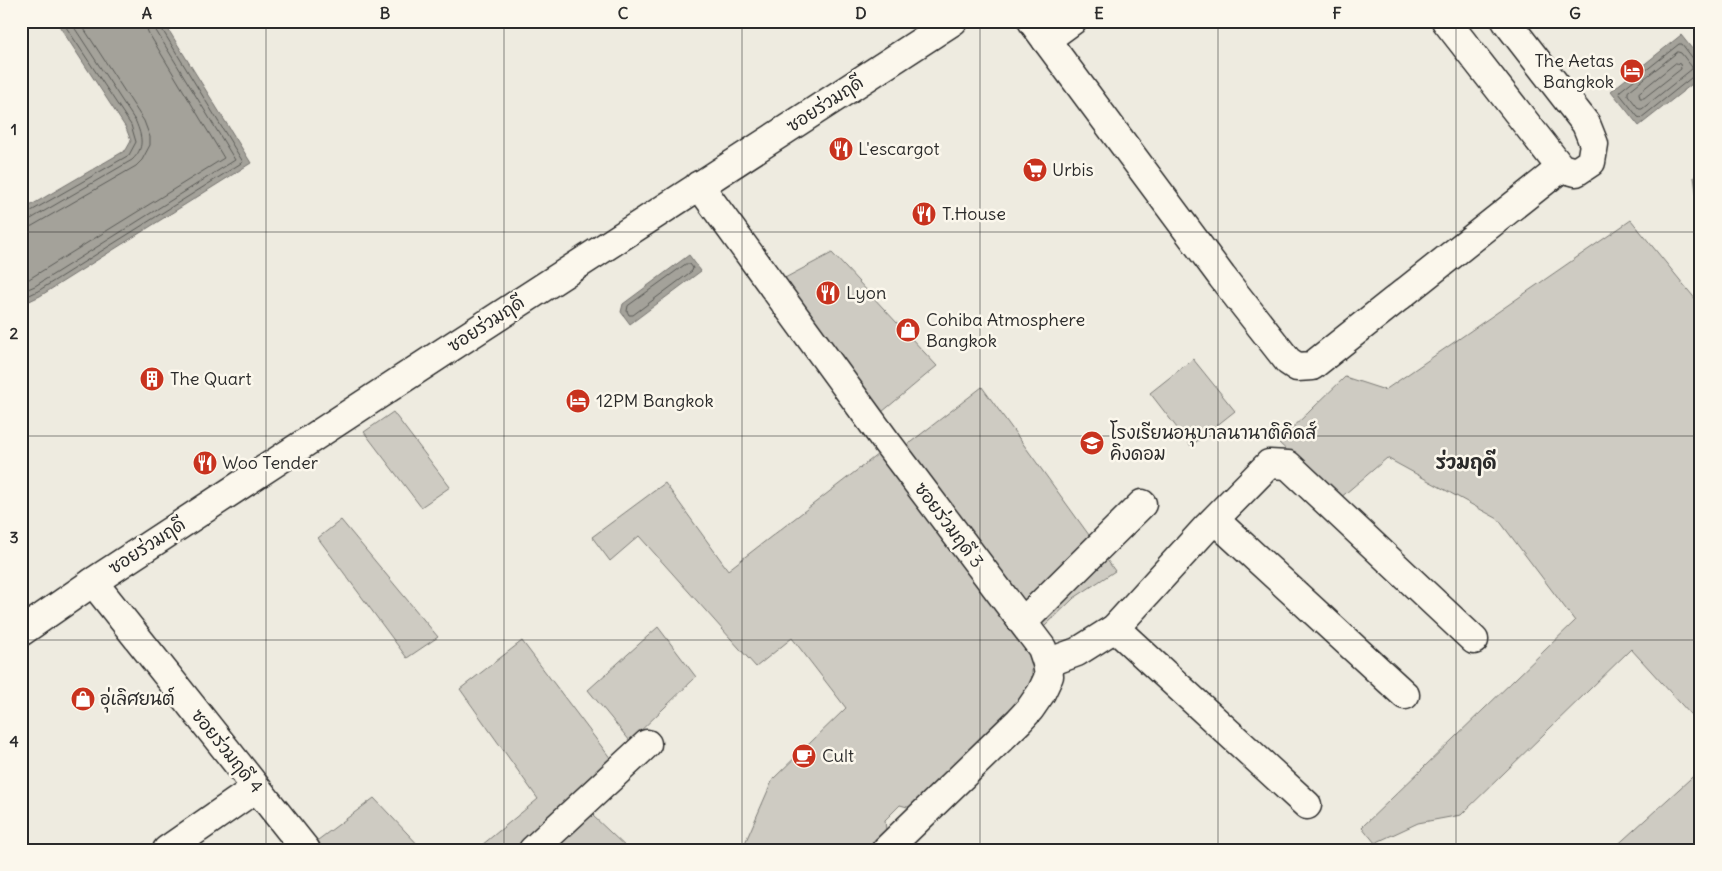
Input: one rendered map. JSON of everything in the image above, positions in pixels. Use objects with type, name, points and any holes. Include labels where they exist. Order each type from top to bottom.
[{"type":"street","name":"ซอยร่วมฤดี","points":[[21,632],[93,582],[953,21]]},
{"type":"street","points":[[1072,21],[1039,30],[1222,277],[1288,361],[1297,367],[1312,366],[1561,168]]},
{"type":"street","points":[[1446,21],[1561,168],[1576,172],[1591,162],[1594,144],[1586,124],[1506,21]]},
{"type":"street","name":"ซอยร่วมฤดี 3","points":[[699,185],[885,440],[1042,648],[1047,663]]},
{"type":"street","points":[[886,850],[1019,722],[1041,693],[1049,676],[1047,663],[1076,652],[1115,628],[1214,520],[1269,464],[1288,465],[1474,640]]},
{"type":"street","points":[[1023,622],[1142,504]]},
{"type":"street","points":[[1214,520],[1405,695]]},
{"type":"street","name":"ซอยร่วมฤดี 4","points":[[93,582],[306,850]]},
{"type":"street","points":[[1115,628],[1307,805]]},
{"type":"street","points":[[533,850],[647,744]]},
{"type":"street","points":[[167,850],[256,788]]},
{"type":"shaded area","points":[[1701,172],[1701,228],[1694,177]]},
{"type":"shaded area","points":[[1631,220],[1701,306],[1701,726],[1631,649],[1461,815],[1418,823],[1375,843],[1362,827],[1575,621],[1498,519],[1387,458],[1339,499],[1278,442],[1345,377],[1385,390]]},
{"type":"shaded area","points":[[832,253],[937,366],[882,412],[783,279]]},
{"type":"shaded area","points":[[1193,359],[1235,411],[1191,446],[1150,393]]},
{"type":"shaded area","points":[[982,387],[1115,571],[1074,598],[1044,627],[907,445]]},
{"type":"shaded area","points":[[393,412],[450,487],[421,507],[364,432]]},
{"type":"shaded area","points":[[882,451],[1033,651],[1031,691],[911,808],[900,805],[885,820],[886,830],[865,850],[742,850],[773,779],[846,708],[792,638],[756,667],[639,536],[610,561],[592,537],[665,483],[728,570]]},
{"type":"shaded area","points":[[341,520],[438,637],[407,658],[318,538]]},
{"type":"shaded area","points":[[658,627],[696,677],[630,741],[588,690]]},
{"type":"shaded area","points":[[522,641],[611,759],[517,850],[486,850],[482,845],[538,799],[460,689]]},
{"type":"shaded area","points":[[1701,769],[1701,850],[1612,850]]},
{"type":"shaded area","points":[[374,798],[423,850],[319,850],[314,843]]},
{"type":"shaded area","points":[[592,815],[629,850],[554,850]]},
{"type":"water","points":[[56,21],[163,21],[251,163],[40,296],[21,305],[21,211],[126,150],[131,141],[126,128]]},
{"type":"water","points":[[1681,35],[1701,60],[1701,77],[1639,126],[1611,91]]},
{"type":"water","points":[[689,255],[701,271],[630,324],[621,312],[623,304]]},
{"type":"place","name":"The Aetas Bangkok","points":[[1632,71]]},
{"type":"place","name":"L'escargot","points":[[841,149]]},
{"type":"place","name":"Urbis","points":[[1035,170]]},
{"type":"place","name":"T.House","points":[[924,214]]},
{"type":"place","name":"Lyon","points":[[828,293]]},
{"type":"place","name":"Cohiba Atmosphere Bangkok","points":[[908,330]]},
{"type":"place","name":"The Quart","points":[[152,379]]},
{"type":"place","name":"12PM Bangkok","points":[[578,401]]},
{"type":"place","name":"โรงเรียนอนุบาลนานาติคิดส์ คิงดอม","points":[[1092,443]]},
{"type":"place","name":"Woo Tender","points":[[205,463]]},
{"type":"place","name":"อุ่เลิศยนต์","points":[[83,699]]},
{"type":"place","name":"Cult","points":[[804,756]]},
{"type":"district","name":"ร่วมฤดี","points":[[1466,462]]}]
